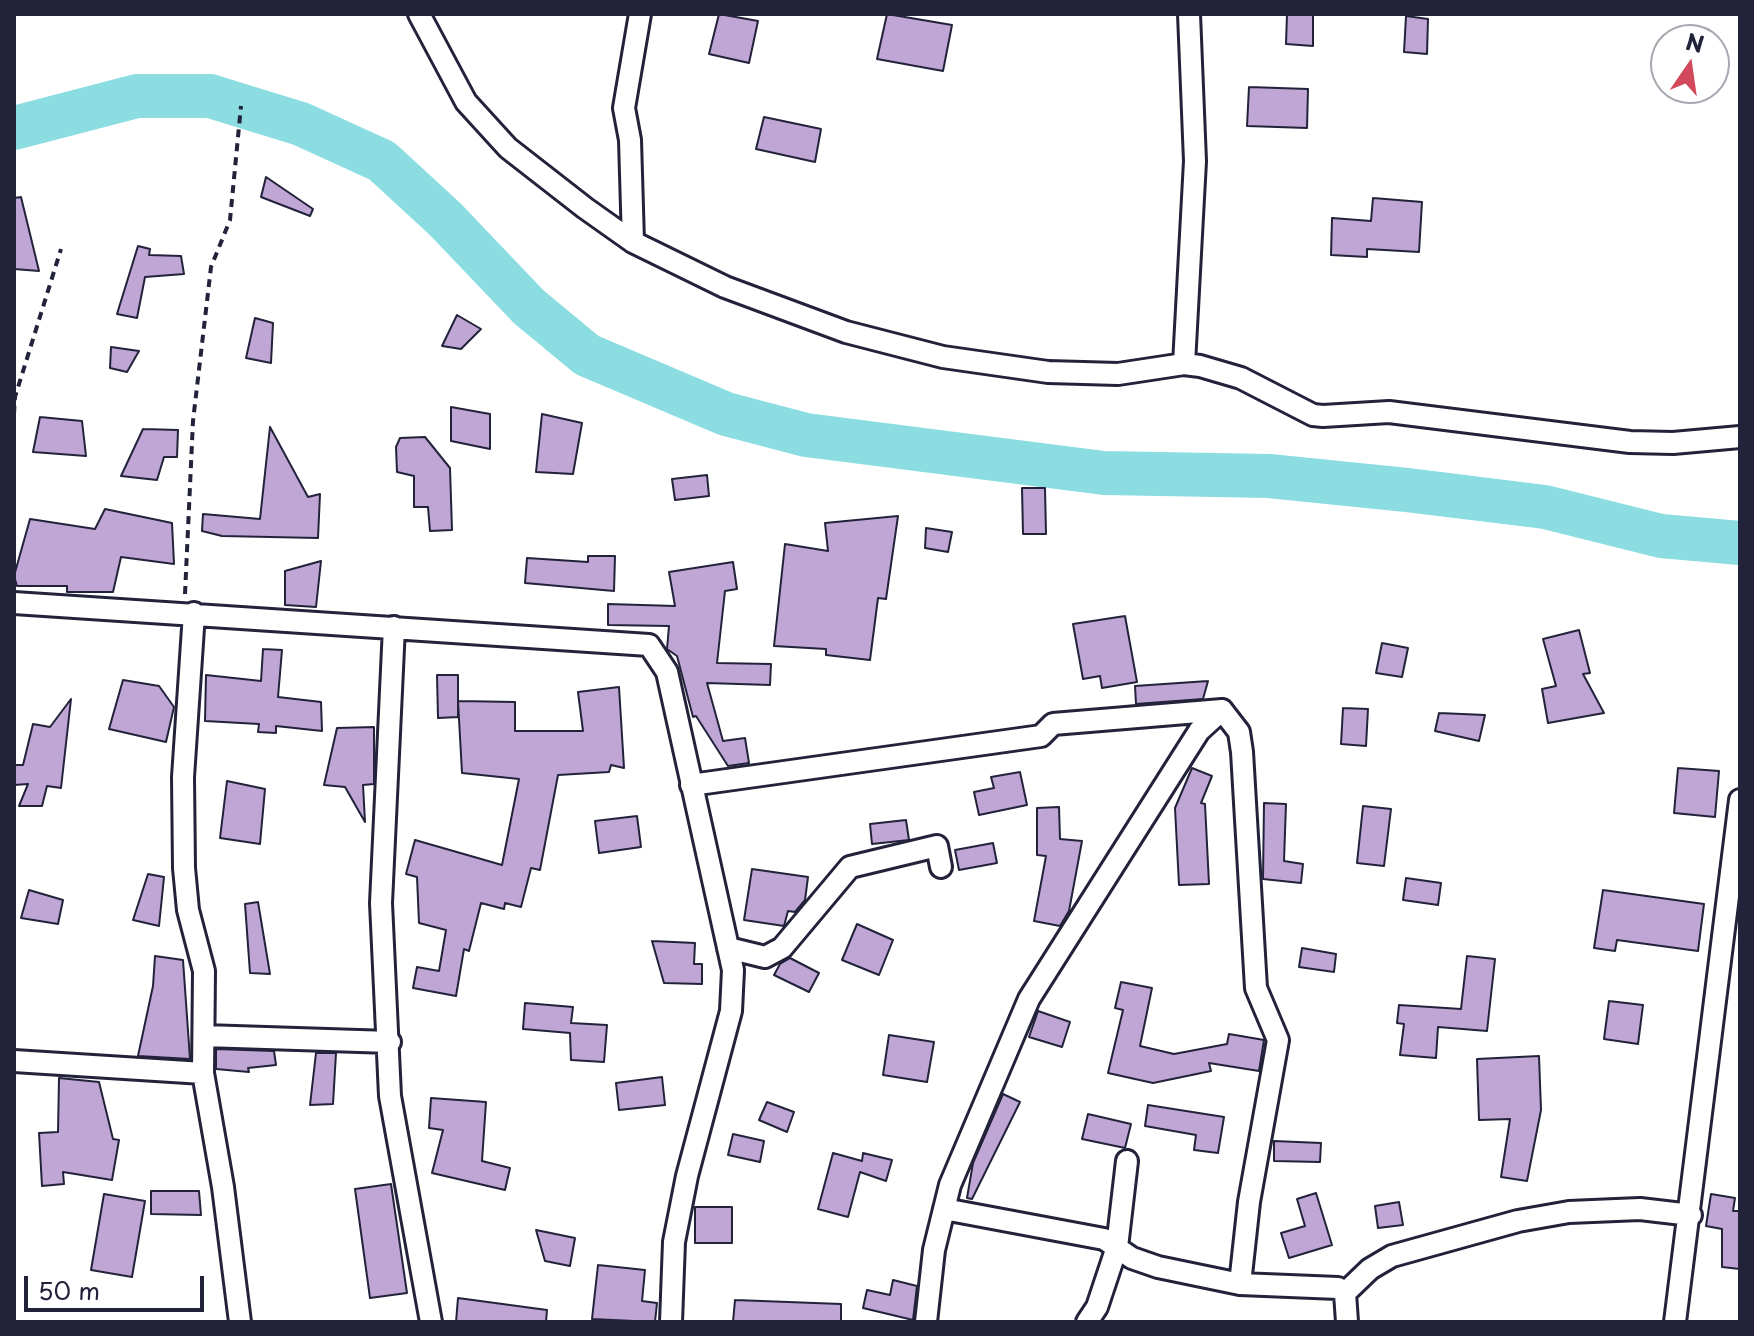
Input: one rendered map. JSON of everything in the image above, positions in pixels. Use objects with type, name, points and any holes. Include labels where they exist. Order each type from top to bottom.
[{"type":"street","points":[[419,14],[466,102],[508,148],[633,242],[725,287],[846,332],[943,357],[1048,372],[1104,374],[1161,371],[1184,364],[1241,378],[1313,415],[1389,412],[1630,442],[1673,443],[1740,437]]},
{"type":"street","points":[[633,242],[630,140],[624,108],[640,14]]},
{"type":"street","points":[[1184,364],[1195,161],[1189,14]]},
{"type":"street","points":[[14,603],[649,645],[667,672],[733,970],[731,1011],[687,1176],[674,1242],[671,1322]]},
{"type":"street","points":[[189,613],[183,777],[184,868],[188,910],[204,971],[203,1073],[223,1187],[240,1322]]},
{"type":"street","points":[[394,627],[381,903],[390,1042],[390,1096],[431,1322]]},
{"type":"street","points":[[691,785],[1041,736],[1053,724],[1222,710]]},
{"type":"street","points":[[926,1322],[934,1250],[950,1185],[1029,999],[1199,731],[1222,710]]},
{"type":"street","points":[[1222,710],[1239,732],[1256,988],[1278,1040],[1249,1202],[1240,1284]]},
{"type":"street","points":[[1675,1322],[1731,932],[1740,800]]},
{"type":"street","points":[[728,948],[765,957],[782,948],[850,867],[937,846],[941,867]]},
{"type":"street","points":[[204,1036],[390,1042]]},
{"type":"street","points":[[14,1061],[203,1073]]},
{"type":"street","points":[[1087,1322],[1097,1307],[1117,1247],[1127,1161]]},
{"type":"street","points":[[944,1209],[1104,1239],[1132,1258],[1158,1267],[1240,1284],[1338,1288],[1345,1293]]},
{"type":"street","points":[[1345,1293],[1370,1269],[1392,1256],[1518,1221],[1569,1212],[1640,1209],[1691,1215]]},
{"type":"street","points":[[1345,1293],[1347,1322]]},
{"type":"path","points":[[189,613],[193,421],[211,267],[230,220],[241,106]]},
{"type":"path","points":[[14,414],[15,397],[61,249]]},
{"type":"building","points":[[719,14],[758,21],[749,63],[709,54]]},
{"type":"building","points":[[887,14],[952,25],[943,71],[877,59]]},
{"type":"building","points":[[1287,14],[1313,14],[1313,46],[1286,44]]},
{"type":"building","points":[[1406,16],[1428,19],[1427,54],[1404,52]]},
{"type":"building","points":[[1249,87],[1308,89],[1307,128],[1247,126]]},
{"type":"building","points":[[764,117],[821,129],[815,162],[756,149]]},
{"type":"building","points":[[266,177],[313,209],[310,216],[261,197]]},
{"type":"building","points":[[21,197],[39,271],[14,269],[14,198]]},
{"type":"building","points":[[1373,198],[1422,202],[1419,252],[1367,249],[1367,257],[1331,255],[1332,218],[1371,221]]},
{"type":"building","points":[[138,246],[150,249],[149,255],[181,256],[184,274],[145,277],[137,318],[117,314]]},
{"type":"building","points":[[457,315],[481,329],[461,349],[442,346]]},
{"type":"building","points":[[255,318],[273,323],[271,363],[246,358]]},
{"type":"building","points":[[111,347],[139,351],[127,372],[110,368]]},
{"type":"building","points":[[451,407],[490,414],[490,449],[451,441]]},
{"type":"building","points":[[542,414],[582,423],[573,474],[536,472]]},
{"type":"building","points":[[40,417],[82,421],[86,456],[33,452]]},
{"type":"building","points":[[270,427],[308,497],[320,494],[318,538],[222,536],[202,531],[203,514],[260,519]]},
{"type":"building","points":[[143,429],[178,430],[177,457],[164,457],[157,480],[121,476]]},
{"type":"building","points":[[425,437],[450,468],[452,530],[430,531],[428,507],[414,507],[414,476],[397,472],[396,447],[400,438]]},
{"type":"building","points":[[707,475],[709,496],[675,500],[672,479]]},
{"type":"building","points":[[1022,488],[1045,488],[1046,534],[1023,534]]},
{"type":"building","points":[[105,509],[172,523],[174,564],[121,557],[113,592],[67,592],[67,586],[17,586],[14,576],[30,519],[95,529]]},
{"type":"building","points":[[898,516],[886,599],[878,598],[870,660],[826,655],[826,649],[774,646],[785,544],[828,551],[825,523]]},
{"type":"building","points":[[926,528],[952,532],[948,552],[925,548]]},
{"type":"building","points":[[588,556],[615,556],[614,591],[525,583],[527,558],[588,562]]},
{"type":"building","points":[[321,561],[316,607],[285,605],[285,571]]},
{"type":"building","points":[[733,562],[737,589],[725,591],[717,663],[771,664],[770,685],[707,683],[723,741],[745,738],[749,763],[728,766],[696,716],[693,717],[677,656],[667,649],[669,626],[608,625],[608,604],[675,606],[669,572]]},
{"type":"building","points":[[1125,616],[1137,682],[1102,688],[1100,676],[1083,679],[1073,624]]},
{"type":"building","points":[[1579,630],[1590,673],[1583,674],[1604,713],[1548,723],[1542,689],[1556,686],[1543,639]]},
{"type":"building","points":[[1382,643],[1408,648],[1402,677],[1376,673]]},
{"type":"building","points":[[263,649],[282,650],[278,697],[321,702],[322,731],[276,726],[276,733],[258,732],[259,724],[205,721],[206,675],[261,681]]},
{"type":"building","points":[[437,675],[458,675],[458,717],[438,718]]},
{"type":"building","points":[[123,680],[159,686],[174,707],[166,742],[109,729]]},
{"type":"building","points":[[1208,681],[1203,699],[1136,704],[1135,686]]},
{"type":"building","points":[[619,687],[624,768],[611,765],[609,772],[558,775],[540,870],[531,868],[521,907],[505,903],[504,909],[481,903],[469,951],[464,949],[456,996],[413,988],[417,967],[439,971],[446,930],[419,923],[417,877],[406,874],[415,840],[502,865],[519,779],[462,773],[458,701],[515,702],[515,731],[583,731],[578,692]]},
{"type":"building","points":[[71,699],[61,788],[47,786],[42,806],[19,806],[28,784],[14,785],[14,765],[23,765],[33,724],[50,727]]},
{"type":"building","points":[[1343,708],[1368,709],[1366,746],[1341,744]]},
{"type":"building","points":[[1439,713],[1485,715],[1479,741],[1435,731]]},
{"type":"building","points":[[374,727],[374,784],[363,785],[365,822],[345,787],[324,785],[337,728]]},
{"type":"building","points":[[1192,768],[1212,776],[1201,803],[1205,804],[1209,884],[1179,885],[1175,808]]},
{"type":"building","points":[[1678,768],[1719,771],[1715,817],[1674,813]]},
{"type":"building","points":[[1020,772],[1027,805],[979,815],[974,792],[994,788],[991,777]]},
{"type":"building","points":[[227,781],[265,789],[260,844],[220,838]]},
{"type":"building","points":[[1264,803],[1286,804],[1284,861],[1303,864],[1301,883],[1263,879]]},
{"type":"building","points":[[1363,806],[1391,809],[1384,866],[1357,863]]},
{"type":"building","points":[[1059,807],[1060,839],[1082,841],[1069,911],[1060,926],[1034,921],[1046,856],[1037,855],[1037,808]]},
{"type":"building","points":[[637,816],[641,847],[599,853],[595,821]]},
{"type":"building","points":[[906,820],[909,840],[872,844],[870,824]]},
{"type":"building","points":[[993,843],[997,863],[959,870],[955,850]]},
{"type":"building","points":[[752,869],[808,877],[805,900],[795,912],[788,911],[784,926],[744,920]]},
{"type":"building","points":[[148,874],[164,877],[159,926],[133,920]]},
{"type":"building","points":[[1406,878],[1441,883],[1438,905],[1403,900]]},
{"type":"building","points":[[29,890],[63,900],[58,924],[21,918]]},
{"type":"building","points":[[1603,890],[1704,904],[1698,951],[1617,940],[1615,951],[1594,948]]},
{"type":"building","points":[[258,902],[270,974],[250,973],[245,904]]},
{"type":"building","points":[[857,924],[893,940],[879,975],[842,960]]},
{"type":"building","points":[[652,941],[695,943],[694,964],[702,964],[702,984],[664,983]]},
{"type":"building","points":[[1302,948],[1336,954],[1334,972],[1299,967]]},
{"type":"building","points":[[155,956],[183,960],[190,1059],[138,1056],[153,986]]},
{"type":"building","points":[[1467,956],[1495,959],[1487,1031],[1438,1027],[1436,1058],[1400,1055],[1404,1024],[1397,1023],[1399,1005],[1461,1009]]},
{"type":"building","points":[[790,958],[819,973],[809,992],[774,975],[780,964]]},
{"type":"building","points":[[1121,982],[1152,988],[1140,1046],[1174,1054],[1227,1044],[1229,1034],[1264,1040],[1259,1071],[1209,1063],[1211,1071],[1153,1083],[1108,1073],[1123,1010],[1115,1008]]},
{"type":"building","points":[[1609,1001],[1643,1005],[1638,1044],[1604,1039]]},
{"type":"building","points":[[525,1003],[573,1007],[571,1023],[607,1025],[604,1062],[571,1060],[570,1033],[523,1029]]},
{"type":"building","points":[[1038,1011],[1070,1022],[1062,1047],[1029,1037]]},
{"type":"building","points":[[889,1035],[934,1042],[927,1082],[883,1075]]},
{"type":"building","points":[[216,1049],[274,1051],[276,1065],[248,1068],[249,1072],[216,1069]]},
{"type":"building","points":[[316,1053],[336,1053],[333,1104],[310,1105]]},
{"type":"building","points":[[1539,1056],[1541,1110],[1527,1181],[1501,1177],[1510,1119],[1479,1120],[1477,1059]]},
{"type":"building","points":[[662,1077],[665,1105],[619,1110],[616,1083]]},
{"type":"building","points":[[59,1078],[99,1082],[113,1139],[119,1140],[112,1180],[63,1172],[64,1184],[42,1186],[39,1133],[58,1132]]},
{"type":"building","points":[[1003,1094],[1020,1102],[972,1199],[967,1198],[973,1163]]},
{"type":"building","points":[[431,1098],[486,1102],[482,1161],[510,1168],[505,1190],[432,1173],[443,1130],[429,1128]]},
{"type":"building","points":[[767,1102],[794,1112],[787,1132],[759,1120]]},
{"type":"building","points":[[1148,1105],[1224,1117],[1218,1153],[1194,1150],[1196,1135],[1145,1126]]},
{"type":"building","points":[[1088,1114],[1131,1124],[1125,1148],[1082,1139]]},
{"type":"building","points":[[733,1134],[764,1141],[760,1162],[728,1155]]},
{"type":"building","points":[[1274,1141],[1321,1143],[1320,1162],[1274,1161]]},
{"type":"building","points":[[833,1153],[862,1161],[863,1153],[892,1160],[886,1181],[860,1172],[848,1217],[818,1209]]},
{"type":"building","points":[[391,1184],[407,1293],[370,1298],[355,1189]]},
{"type":"building","points":[[151,1191],[199,1191],[201,1215],[151,1214]]},
{"type":"building","points":[[1316,1193],[1332,1245],[1289,1258],[1281,1233],[1305,1226],[1297,1199]]},
{"type":"building","points":[[104,1194],[145,1201],[132,1277],[91,1270]]},
{"type":"building","points":[[1711,1194],[1735,1198],[1733,1211],[1740,1211],[1740,1269],[1722,1267],[1722,1229],[1706,1226]]},
{"type":"building","points":[[1399,1202],[1403,1225],[1378,1228],[1375,1206]]},
{"type":"building","points":[[695,1207],[732,1207],[732,1243],[695,1243]]},
{"type":"building","points":[[536,1230],[575,1238],[570,1266],[545,1261]]},
{"type":"building","points":[[598,1265],[645,1270],[642,1301],[657,1303],[655,1322],[592,1319]]},
{"type":"building","points":[[893,1280],[917,1286],[913,1320],[863,1308],[867,1290],[890,1295]]},
{"type":"building","points":[[458,1298],[547,1310],[546,1322],[456,1322]]},
{"type":"building","points":[[735,1300],[841,1304],[841,1322],[733,1322]]},
{"type":"waterway","points":[[14,128],[137,96],[210,96],[301,124],[382,161],[445,219],[529,307],[587,355],[726,414],[806,435],[1104,473],[1269,476],[1407,490],[1545,507],[1661,536],[1740,543]]}]
